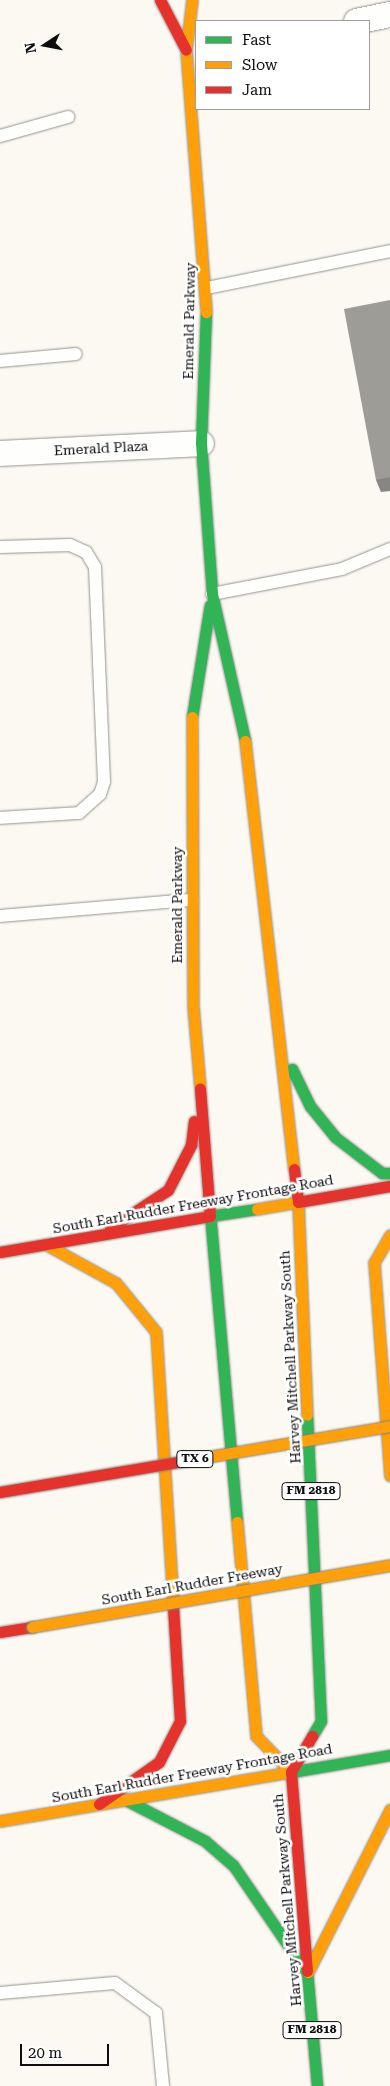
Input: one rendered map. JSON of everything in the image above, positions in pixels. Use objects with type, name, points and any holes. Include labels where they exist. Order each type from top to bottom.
[{"type":"main road","name":"Emerald Parkway","points":[[160,0],[191,49]]},
{"type":"main road","name":"Emerald Parkway","points":[[192,0],[191,49],[195,109]]},
{"type":"main road","name":"Emerald Parkway","points":[[195,110],[207,288],[202,443],[212,594],[241,712],[284,1052],[298,1202]]},
{"type":"main road","name":"Emerald Parkway","points":[[210,1216],[198,1094],[192,900],[191,720],[212,594]]},
{"type":"main road","points":[[284,1052],[310,1106],[335,1137],[382,1173],[390,1173]]},
{"type":"main road","points":[[100,1235],[168,1190],[191,1145],[198,1094]]},
{"type":"main road","name":"South Earl Rudder Freeway Frontage Road","points":[[0,1252],[390,1186]]},
{"type":"main road","name":"Harvey Mitchell Parkway South","points":[[298,1202],[321,1721],[291,1772],[316,2086]]},
{"type":"main road","points":[[210,1216],[256,1736],[291,1772]]},
{"type":"main road","points":[[390,1235],[374,1264],[390,1475]]},
{"type":"main road","points":[[44,1244],[116,1283],[156,1332],[180,1721],[159,1762],[99,1804]]},
{"type":"main road","name":"TX 6","points":[[0,1492],[390,1426]]},
{"type":"main road","name":"South Earl Rudder Freeway","points":[[0,1632],[390,1565]]},
{"type":"main road","name":"South Earl Rudder Freeway Frontage Road","points":[[0,1821],[390,1755]]},
{"type":"main road","points":[[126,1800],[205,1841],[232,1865],[308,1974],[390,1810]]},
{"type":"street","points":[[361,20],[390,14]]},
{"type":"street","name":"Emerald Plaza","points":[[0,453],[202,443]]},
{"type":"lane","points":[[0,136],[68,117]]},
{"type":"lane","points":[[207,288],[390,251]]},
{"type":"lane","points":[[0,361],[76,354]]},
{"type":"lane","points":[[0,547],[70,545],[86,552],[95,567],[104,782],[100,794],[79,813],[0,818]]},
{"type":"lane","points":[[212,594],[342,569],[390,549]]},
{"type":"lane","points":[[0,916],[192,900]]},
{"type":"lane","points":[[0,1993],[115,1982],[156,2013],[163,2086]]},
{"type":"building","points":[[390,300],[390,477],[376,480],[344,309]]},
{"type":"traffic: fast","points":[[206,312],[201,443],[212,594],[245,741]]},
{"type":"traffic: fast","points":[[192,717],[210,605]]},
{"type":"traffic: fast","points":[[292,1069],[310,1106],[335,1137],[382,1173],[390,1173]]},
{"type":"traffic: fast","points":[[237,1522],[210,1216],[257,1209]]},
{"type":"traffic: fast","points":[[307,1415],[321,1721],[312,1736]]},
{"type":"traffic: fast","points":[[291,1772],[390,1755]]},
{"type":"traffic: fast","points":[[126,1800],[205,1841],[233,1865],[307,1973]]},
{"type":"traffic: fast","points":[[307,1971],[317,2086]]},
{"type":"traffic: slow","points":[[192,0],[186,50],[206,312]]},
{"type":"traffic: slow","points":[[192,717],[193,1006],[200,1088]]},
{"type":"traffic: slow","points":[[245,741],[294,1169]]},
{"type":"traffic: slow","points":[[257,1209],[298,1202],[307,1415]]},
{"type":"traffic: slow","points":[[390,1235],[374,1263],[390,1475]]},
{"type":"traffic: slow","points":[[45,1244],[116,1283],[156,1332],[173,1605]]},
{"type":"traffic: slow","points":[[195,1459],[390,1426]]},
{"type":"traffic: slow","points":[[237,1522],[256,1736],[291,1772]]},
{"type":"traffic: slow","points":[[32,1627],[390,1565]]},
{"type":"traffic: slow","points":[[0,1821],[291,1772]]},
{"type":"traffic: slow","points":[[308,1972],[390,1810]]},
{"type":"traffic: jam","points":[[160,0],[186,50]]},
{"type":"traffic: jam","points":[[0,1252],[210,1216],[200,1088]]},
{"type":"traffic: jam","points":[[110,1228],[168,1190],[191,1145],[194,1121]]},
{"type":"traffic: jam","points":[[294,1169],[298,1202],[390,1186]]},
{"type":"traffic: jam","points":[[0,1492],[195,1459]]},
{"type":"traffic: jam","points":[[99,1804],[159,1762],[180,1721],[173,1605]]},
{"type":"traffic: jam","points":[[0,1632],[32,1627]]},
{"type":"traffic: jam","points":[[307,1971],[291,1772],[312,1736]]}]
